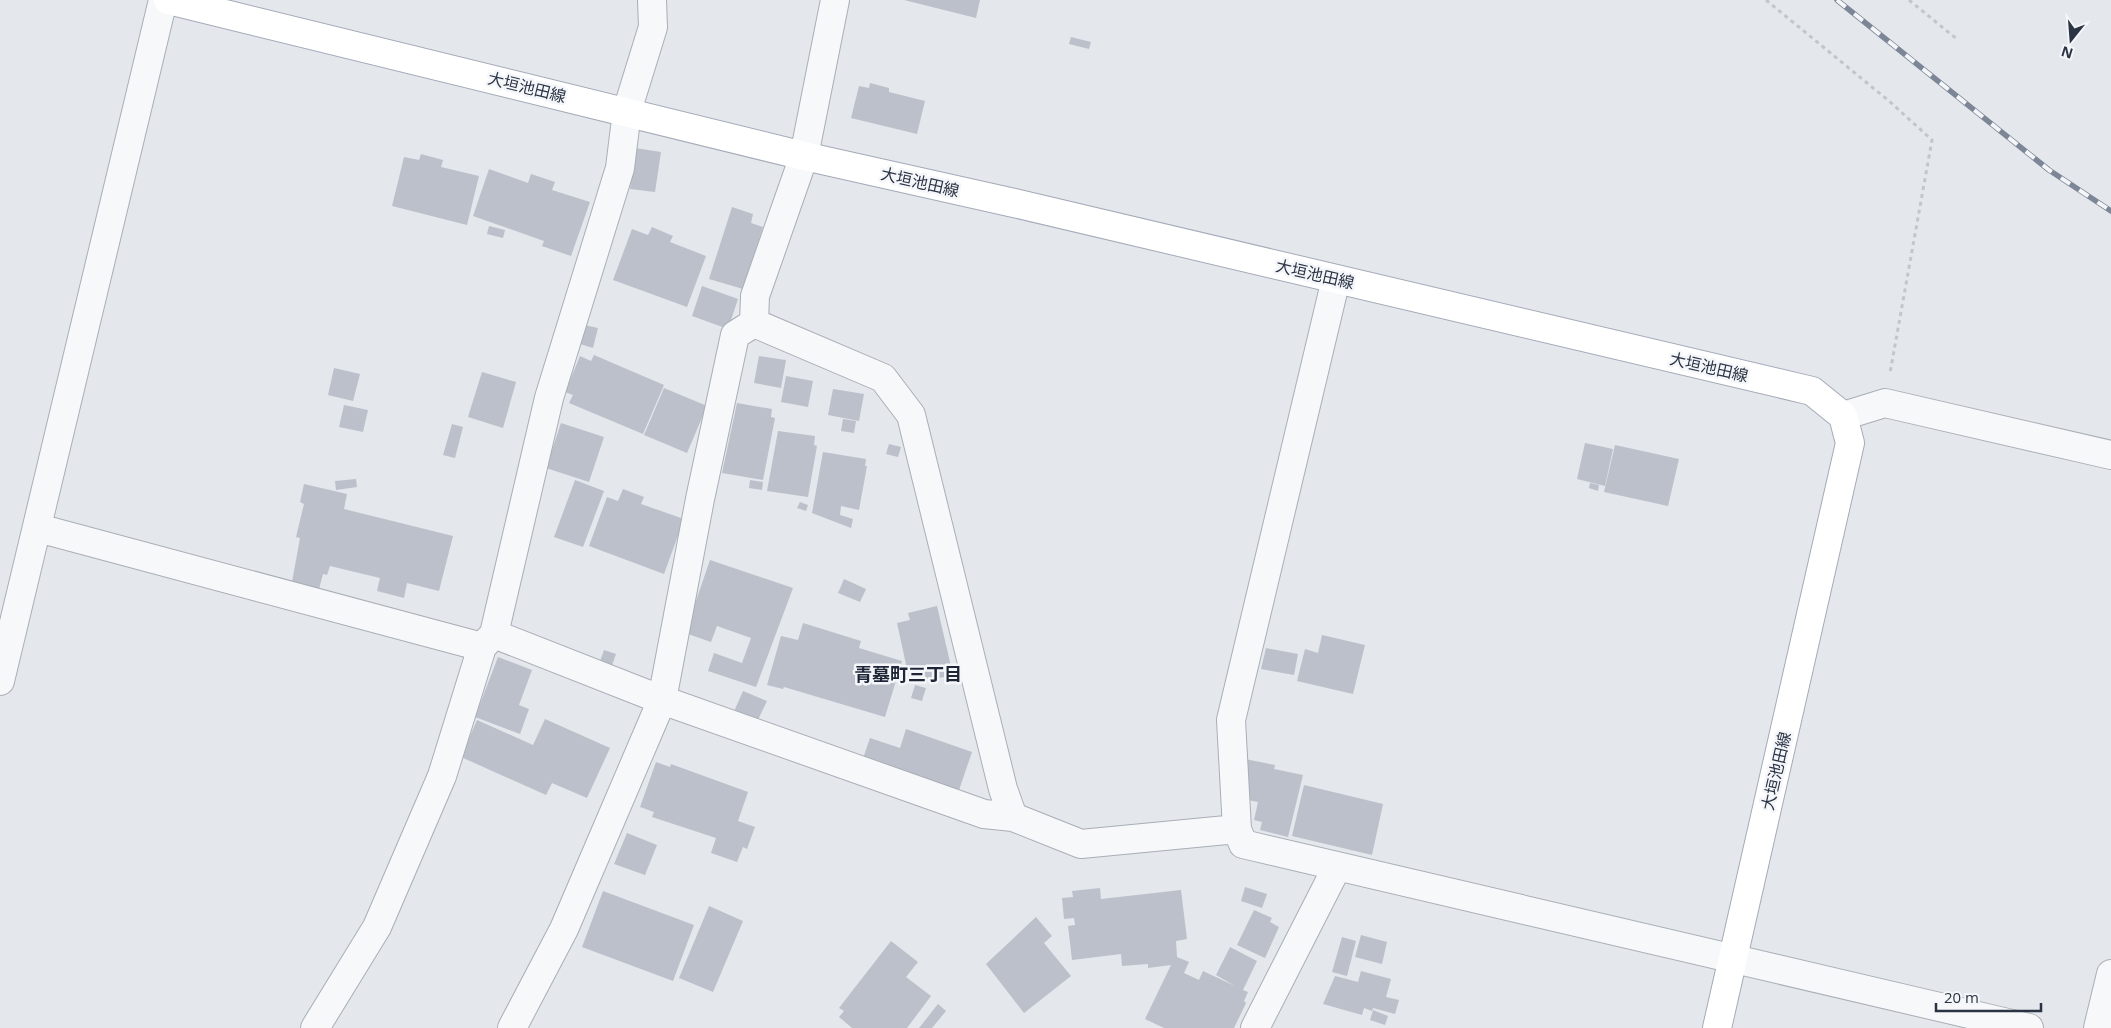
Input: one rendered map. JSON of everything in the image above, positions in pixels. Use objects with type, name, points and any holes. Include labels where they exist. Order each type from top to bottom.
[{"type":"main road","name":"大垣池田線","points":[[168,0],[627,111],[804,156],[1812,391],[1844,416],[1850,443],[1716,1028]]},
{"type":"street","points":[[0,681],[38,528],[162,0]]},
{"type":"street","points":[[315,1028],[377,927],[442,776],[488,641],[549,398],[620,168],[627,111],[653,27],[652,0]]},
{"type":"street","points":[[754,323],[755,296],[804,156],[835,0]]},
{"type":"street","points":[[1336,279],[1231,720],[1237,829],[1243,844],[2029,1028]]},
{"type":"street","points":[[512,1028],[564,929],[662,700],[700,499],[735,335],[754,323]]},
{"type":"street","points":[[754,323],[883,378],[911,415],[1003,789],[1013,817]]},
{"type":"street","points":[[1844,416],[1884,403],[2111,455]]},
{"type":"street","points":[[38,528],[488,641],[662,700],[984,814],[1013,817],[1081,844],[1237,829]]},
{"type":"street","points":[[1255,1028],[1338,867]]},
{"type":"street","points":[[2098,1028],[2111,974]]},
{"type":"path","points":[[1766,0],[1889,101],[1932,140],[1884,403]]},
{"type":"path","points":[[1909,0],[1958,40]]},
{"type":"building","points":[[904,0],[980,0],[976,18]]},
{"type":"building","points":[[1071,37],[1091,42],[1089,49],[1069,44]]},
{"type":"building","points":[[870,83],[889,88],[889,92],[925,101],[917,134],[851,118],[859,86],[869,88]]},
{"type":"building","points":[[635,148],[661,152],[655,192],[630,189]]},
{"type":"building","points":[[421,154],[443,160],[441,167],[479,176],[467,225],[392,206],[404,157],[419,160]]},
{"type":"building","points":[[489,169],[528,183],[531,174],[555,182],[552,190],[590,202],[571,256],[542,246],[544,241],[473,216]]},
{"type":"building","points":[[732,207],[753,214],[751,223],[763,227],[743,289],[709,279]]},
{"type":"building","points":[[489,226],[505,230],[503,238],[487,234]]},
{"type":"building","points":[[652,227],[673,236],[670,242],[706,256],[687,307],[613,280],[632,229],[648,235]]},
{"type":"building","points":[[702,286],[738,299],[728,329],[692,316]]},
{"type":"building","points":[[584,325],[598,328],[593,348],[580,344]]},
{"type":"building","points":[[594,355],[664,385],[643,434],[569,403],[573,395],[565,392],[580,356],[591,361]]},
{"type":"building","points":[[759,356],[786,360],[781,388],[754,383]]},
{"type":"building","points":[[334,368],[360,374],[353,401],[328,395]]},
{"type":"building","points":[[482,372],[516,382],[503,428],[468,417]]},
{"type":"building","points":[[786,376],[813,381],[808,407],[781,402]]},
{"type":"building","points":[[664,388],[707,406],[687,453],[644,435]]},
{"type":"building","points":[[833,389],[864,394],[859,421],[828,415]]},
{"type":"building","points":[[737,403],[772,409],[771,417],[775,418],[763,480],[722,473]]},
{"type":"building","points":[[344,405],[368,410],[363,432],[339,427]]},
{"type":"building","points":[[843,419],[856,421],[854,433],[841,431]]},
{"type":"building","points":[[561,423],[604,437],[589,482],[546,468]]},
{"type":"building","points":[[452,424],[463,427],[455,458],[443,455]]},
{"type":"building","points":[[778,431],[815,436],[814,445],[817,446],[808,497],[767,491]]},
{"type":"building","points":[[1585,443],[1613,449],[1605,486],[1577,479]]},
{"type":"building","points":[[889,444],[901,447],[898,457],[886,454]]},
{"type":"building","points":[[1615,445],[1679,459],[1668,506],[1604,492]]},
{"type":"building","points":[[823,452],[866,459],[865,466],[867,466],[859,510],[841,506],[840,515],[853,519],[851,528],[812,513]]},
{"type":"building","points":[[356,479],[357,487],[336,490],[335,481]]},
{"type":"building","points":[[575,480],[604,491],[583,547],[554,537]]},
{"type":"building","points":[[750,480],[763,482],[762,490],[749,488]]},
{"type":"building","points":[[1590,483],[1599,485],[1598,491],[1589,488]]},
{"type":"building","points":[[304,484],[347,494],[344,509],[453,536],[439,591],[407,583],[404,598],[377,591],[380,578],[330,566],[327,575],[323,574],[319,589],[292,582],[300,538],[296,537],[304,504],[300,502]]},
{"type":"building","points":[[623,489],[644,497],[641,504],[684,519],[664,574],[589,546],[607,497],[618,501]]},
{"type":"building","points":[[800,502],[808,505],[806,511],[797,508]]},
{"type":"building","points":[[710,560],[793,588],[756,687],[708,671],[714,653],[742,663],[751,638],[717,626],[711,642],[685,633]]},
{"type":"building","points":[[844,579],[866,589],[860,602],[838,593]]},
{"type":"building","points":[[937,606],[953,675],[930,680],[917,674],[915,667],[907,669],[897,623],[910,620],[908,613]]},
{"type":"building","points":[[803,623],[861,641],[859,648],[902,661],[885,717],[784,687],[783,689],[767,685],[781,636],[798,640]]},
{"type":"building","points":[[1322,635],[1365,645],[1353,694],[1297,681],[1305,649],[1318,653]]},
{"type":"building","points":[[1266,648],[1298,654],[1294,675],[1261,669]]},
{"type":"building","points":[[604,650],[616,654],[610,671],[598,667]]},
{"type":"building","points":[[498,657],[532,670],[519,705],[529,709],[520,734],[475,717]]},
{"type":"building","points":[[915,685],[926,688],[922,701],[911,698]]},
{"type":"building","points":[[743,691],[767,701],[755,726],[732,716]]},
{"type":"building","points":[[545,719],[610,748],[587,798],[552,783],[546,795],[461,757],[477,720],[533,745]]},
{"type":"building","points":[[906,729],[972,752],[957,796],[861,764],[870,738],[900,748]]},
{"type":"building","points":[[1245,759],[1275,765],[1274,769],[1303,775],[1288,837],[1260,830],[1262,822],[1254,820],[1258,802],[1248,800]]},
{"type":"building","points":[[656,762],[670,767],[671,764],[748,792],[738,821],[755,827],[747,849],[743,847],[737,862],[711,853],[716,838],[652,817],[654,812],[640,807]]},
{"type":"building","points":[[1304,785],[1383,804],[1372,855],[1292,836]]},
{"type":"building","points":[[627,833],[657,845],[645,875],[614,864]]},
{"type":"building","points":[[1245,887],[1267,894],[1262,908],[1241,901]]},
{"type":"building","points":[[1100,888],[1101,899],[1181,890],[1187,939],[1176,941],[1177,957],[1189,962],[1184,973],[1199,980],[1203,971],[1235,986],[1216,975],[1230,947],[1257,961],[1243,990],[1248,992],[1244,1001],[1246,1003],[1234,1028],[1164,1028],[1145,1019],[1171,965],[1148,968],[1148,964],[1122,966],[1121,954],[1072,960],[1068,926],[1075,925],[1074,918],[1064,919],[1062,898],[1073,897],[1072,891]]},
{"type":"building","points":[[603,891],[694,925],[673,981],[582,947]]},
{"type":"building","points":[[709,906],[743,921],[713,992],[679,978]]},
{"type":"building","points":[[1254,910],[1272,918],[1270,922],[1279,927],[1265,958],[1237,945]]},
{"type":"building","points":[[1036,917],[1052,936],[1044,943],[1071,976],[1024,1013],[986,964]]},
{"type":"building","points":[[1361,935],[1387,942],[1382,964],[1355,957]]},
{"type":"building","points":[[1342,937],[1356,941],[1347,976],[1332,972]]},
{"type":"building","points":[[891,941],[918,962],[906,977],[931,996],[907,1028],[852,1028],[839,1017],[844,1011],[839,1008]]},
{"type":"building","points":[[1361,971],[1391,979],[1386,997],[1399,1000],[1395,1014],[1373,1008],[1372,1011],[1364,1008],[1362,1015],[1323,1004],[1335,976],[1358,982]]},
{"type":"building","points":[[938,1004],[946,1011],[932,1028],[919,1028]]},
{"type":"building","points":[[1373,1010],[1388,1016],[1385,1025],[1370,1020]]},
{"type":"railway","points":[[1837,0],[2049,170],[2111,211]]},
{"type":"district","name":"青墓町三丁目","points":[[908,674]]}]
